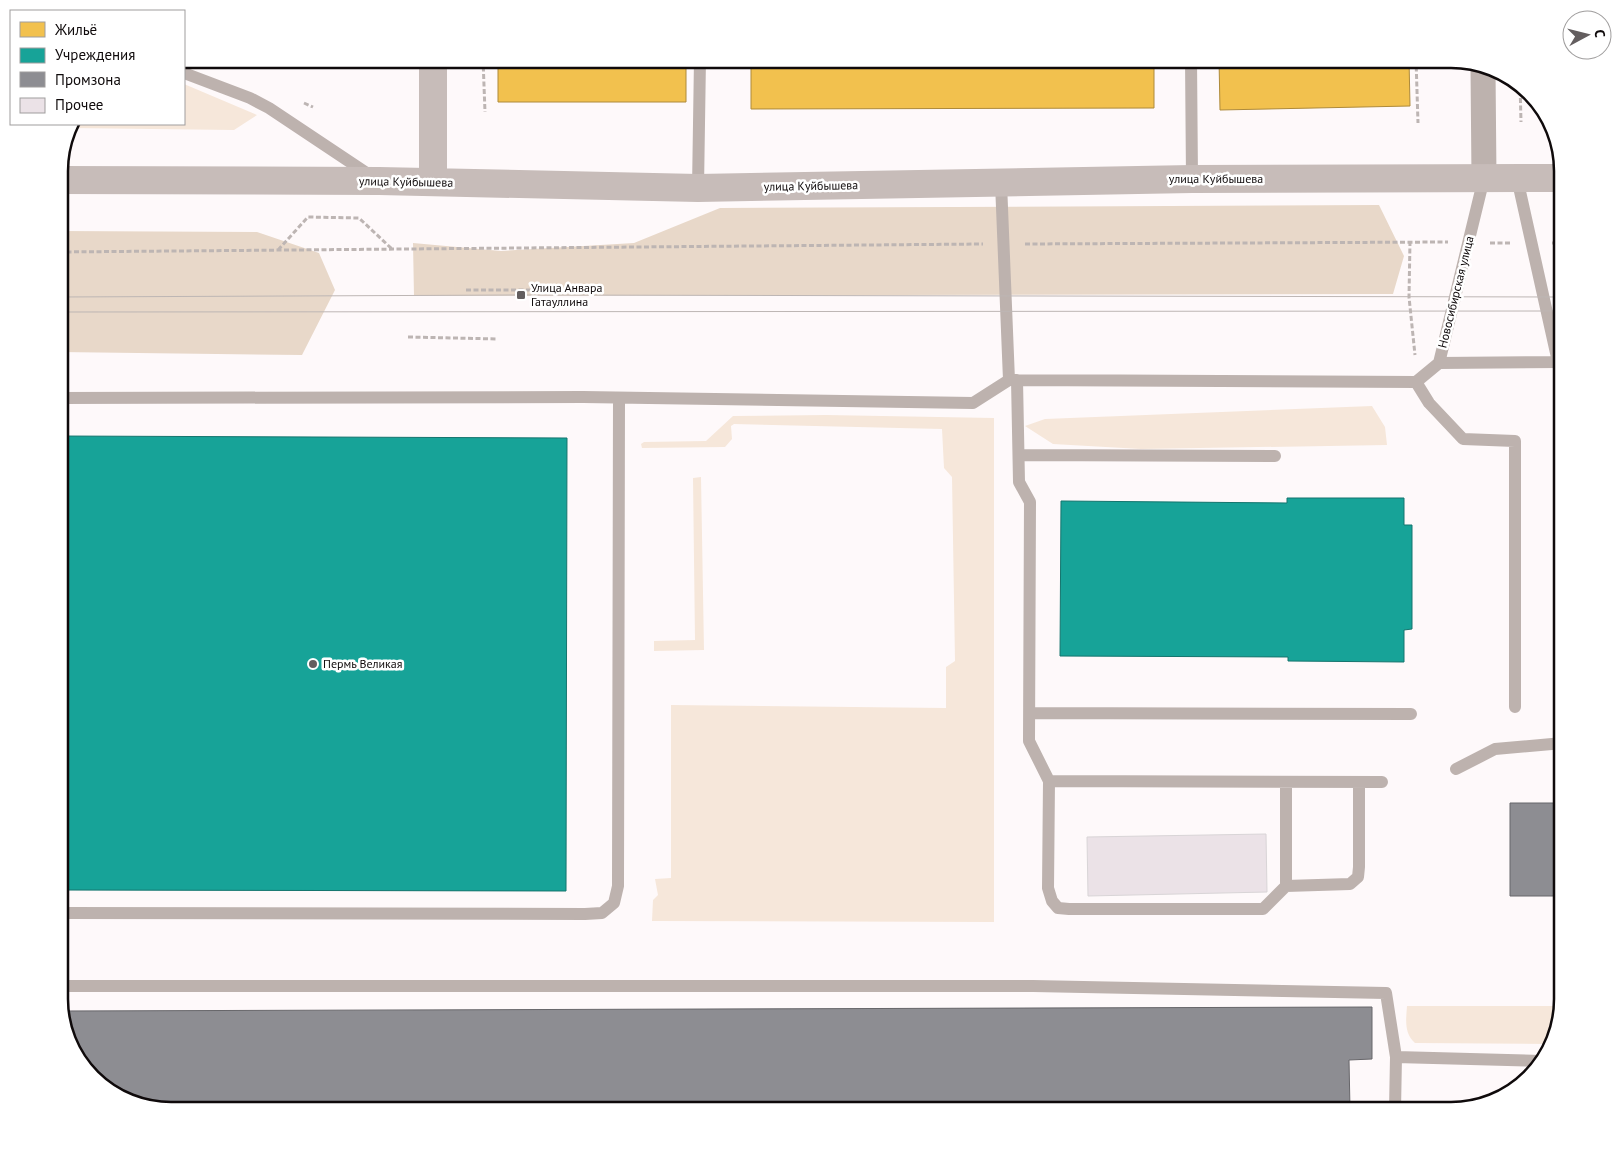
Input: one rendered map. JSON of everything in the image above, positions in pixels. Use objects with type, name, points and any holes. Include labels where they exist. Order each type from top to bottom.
[{"type":"main road","points":[[433,68],[433,182]]},
{"type":"main road","name":"улица Куйбышева","points":[[68,180],[433,182],[698,188],[1192,179],[1554,178]]},
{"type":"street","name":"Новосибирская улица","points":[[1483,73],[1484,178]]},
{"type":"lane","points":[[698,188],[700,68]]},
{"type":"lane","points":[[1190,68],[1192,179]]},
{"type":"lane","points":[[185,73],[250,98],[269,108],[379,182]]},
{"type":"lane","name":"Новосибирская улица","points":[[1416,382],[1439,363],[1484,178]]},
{"type":"lane","points":[[1516,178],[1554,333]]},
{"type":"lane","points":[[1001,183],[1019,482],[1030,502],[1030,741],[1049,781],[1048,888],[1052,901],[1058,908],[1263,909],[1286,886],[1286,782]]},
{"type":"lane","points":[[1439,363],[1554,362]]},
{"type":"lane","points":[[68,398],[619,398],[973,403],[1013,380],[1416,382],[1429,403],[1463,439],[1515,441],[1515,708]]},
{"type":"lane","points":[[68,913],[585,914],[602,912],[614,903],[618,886],[619,398]]},
{"type":"lane","points":[[1018,455],[1275,456]]},
{"type":"lane","points":[[1030,712],[1411,714]]},
{"type":"lane","points":[[1456,769],[1495,749],[1554,744]]},
{"type":"lane","points":[[1049,781],[1382,782]]},
{"type":"lane","points":[[1286,886],[1339,886],[1350,884],[1358,877],[1359,782]]},
{"type":"lane","points":[[68,986],[1033,986],[1386,993],[1396,1057],[1395,1102]]},
{"type":"lane","points":[[1396,1057],[1533,1061]]},
{"type":"path","points":[[483,68],[485,112]]},
{"type":"path","points":[[1416,68],[1418,123]]},
{"type":"path","points":[[1520,94],[1521,122]]},
{"type":"path","points":[[278,250],[308,217],[359,218],[392,249]]},
{"type":"path","points":[[68,252],[1410,241],[1410,297],[1416,382]]},
{"type":"path","points":[[466,290],[530,290]]},
{"type":"path","points":[[408,338],[498,339]]},
{"type":"shaded area","points":[[185,84],[257,115],[234,130],[76,128],[78,125],[185,125]]},
{"type":"shaded area","points":[[1379,205],[1404,256],[1393,294],[414,296],[413,243],[501,251],[634,243],[720,208]]},
{"type":"shaded area","points":[[68,231],[257,232],[319,253],[335,290],[302,355],[68,352]]},
{"type":"shaded area","points":[[1372,406],[1385,427],[1387,445],[1141,449],[1053,444],[1025,426],[1045,419]]},
{"type":"shaded area","points":[[826,415],[994,418],[994,922],[652,921],[653,900],[658,895],[655,879],[671,878],[671,705],[946,708],[946,667],[955,661],[952,477],[944,468],[942,429],[734,424],[731,426],[732,439],[725,447],[642,448],[641,444],[644,442],[706,441],[733,416]]},
{"type":"shaded area","points":[[701,477],[704,650],[654,651],[654,641],[695,640],[693,478]]},
{"type":"shaded area","points":[[1407,1006],[1554,1006],[1551,1025],[1544,1044],[1415,1043],[1407,1031]]},
{"type":"building: Жильё","points":[[498,68],[686,68],[686,102],[498,102]]},
{"type":"building: Жильё","points":[[751,68],[1154,68],[1154,108],[751,109]]},
{"type":"building: Жильё","points":[[1219,68],[1409,68],[1410,106],[1220,110]]},
{"type":"building: Учреждения","name":"Пермь Великая","points":[[68,436],[567,438],[566,891],[68,890]]},
{"type":"building: Учреждения","points":[[1287,498],[1404,498],[1404,525],[1412,525],[1412,629],[1404,630],[1404,662],[1288,661],[1288,657],[1060,656],[1061,501],[1287,503]]},
{"type":"building: Промзона","points":[[1510,803],[1554,803],[1554,896],[1510,896]]},
{"type":"building: Промзона","points":[[1372,1007],[1372,1059],[1349,1060],[1350,1102],[171,1102],[157,1101],[138,1096],[119,1088],[108,1080],[93,1066],[81,1050],[75,1038],[68,1011]]},
{"type":"building: Прочее","points":[[1266,834],[1267,892],[1088,896],[1087,837]]},
{"type":"tram line","points":[[68,297],[521,295],[1554,297]]},
{"type":"tram line","points":[[68,312],[1554,311]]},
{"type":"place","name":"Улица Анвара Гатауллина","points":[[521,295]]},
{"type":"place","name":"Пермь Великая","points":[[313,664]]}]
